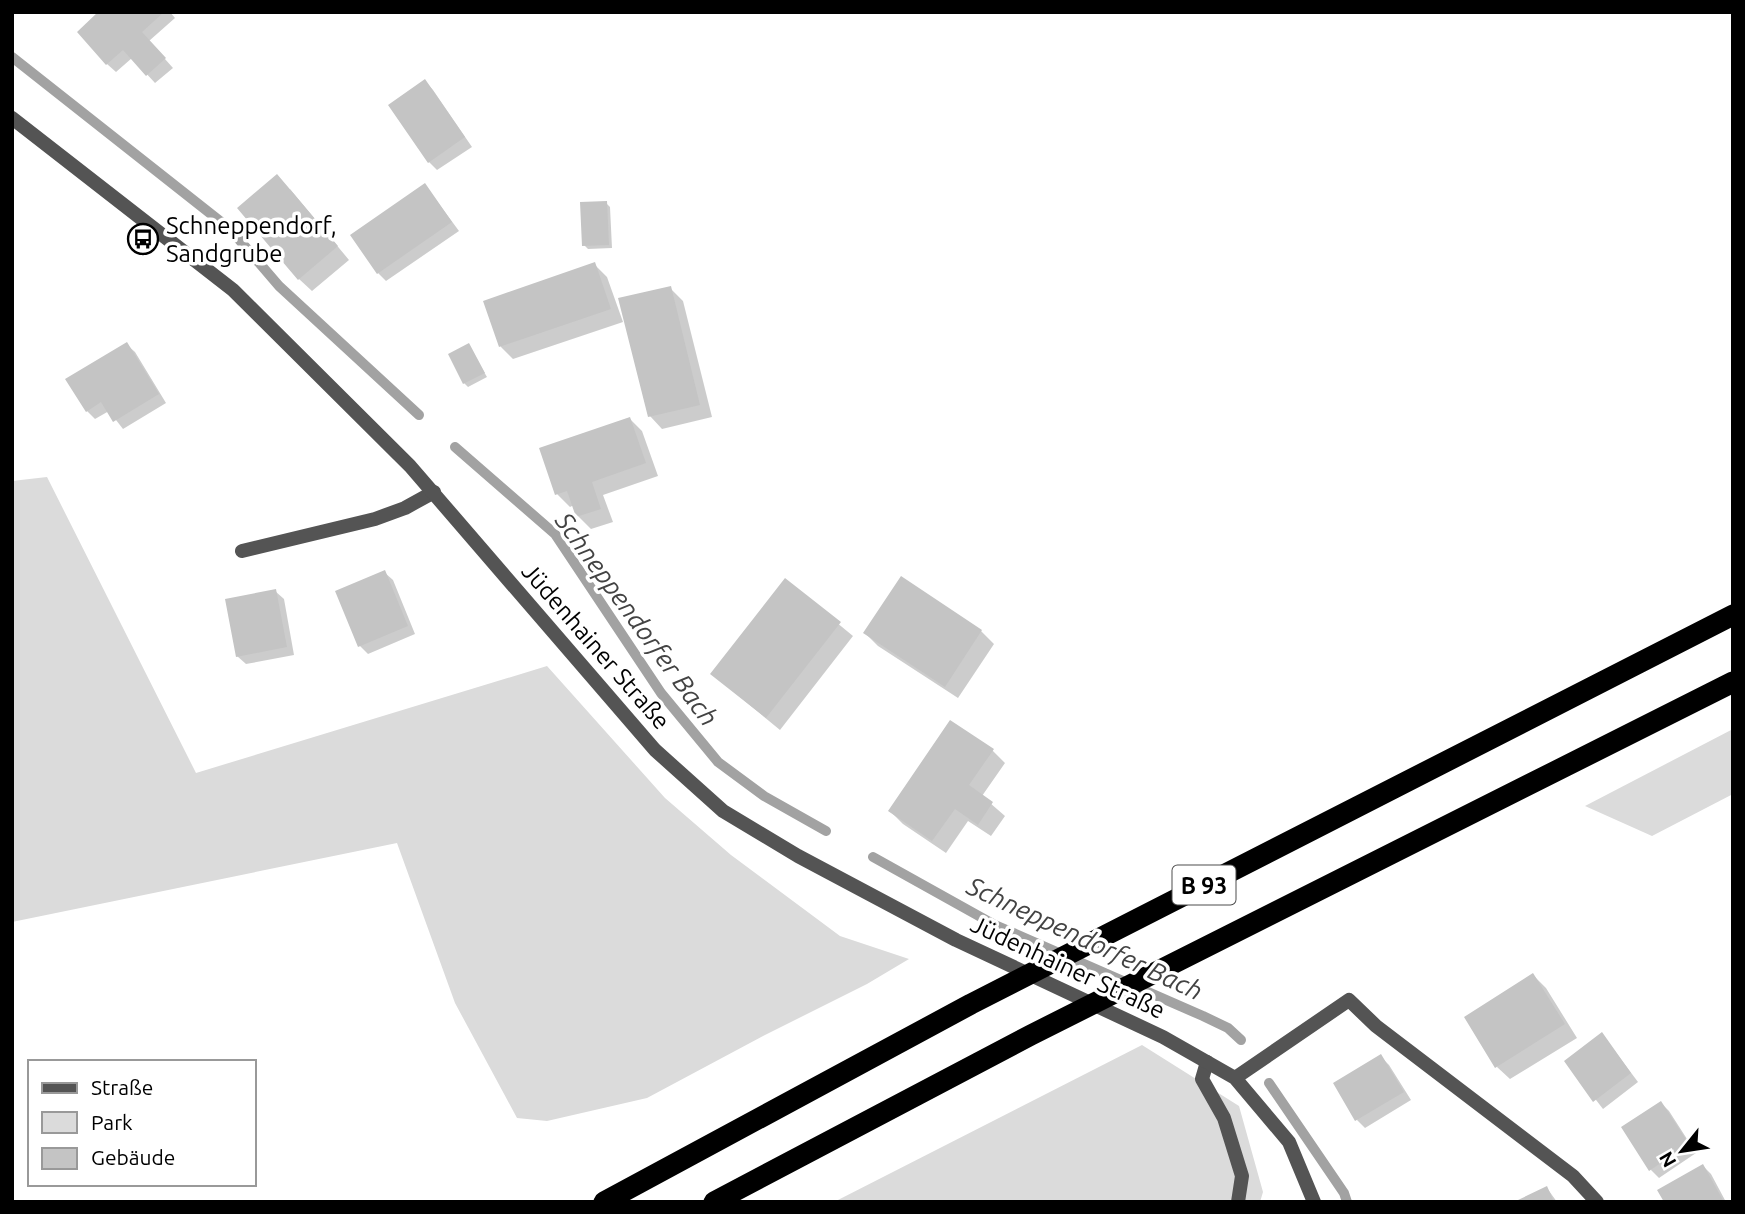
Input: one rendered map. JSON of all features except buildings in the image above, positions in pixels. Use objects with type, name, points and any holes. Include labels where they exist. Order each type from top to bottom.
[{"type":"highway","name":"B 93","points":[[604,1202],[971,1003],[1733,615]]},
{"type":"highway","name":"B 93","points":[[714,1202],[1031,1035],[1733,682]]},
{"type":"street","name":"Jüdenhainer Straße","points":[[12,118],[233,290],[410,466],[655,750],[723,811],[798,856],[957,940],[1163,1037],[1235,1078],[1289,1142],[1314,1202]]},
{"type":"street","points":[[242,551],[375,519],[405,508],[434,492]]},
{"type":"street","points":[[1235,1078],[1349,1000],[1376,1026],[1573,1176],[1597,1202]]},
{"type":"street","points":[[1207,1062],[1202,1079],[1224,1118],[1242,1176],[1238,1202]]},
{"type":"green space","points":[[47,477],[196,773],[547,666],[665,798],[731,855],[840,936],[909,959],[867,984],[647,1098],[547,1121],[517,1118],[455,1003],[397,843],[12,922],[12,481]]},
{"type":"green space","points":[[1733,729],[1733,794],[1652,836],[1585,806]]},
{"type":"green space","points":[[1142,1045],[1239,1106],[1263,1192],[1260,1202],[834,1202]]},
{"type":"waterway","name":"Schneppendorfer Bach","points":[[12,57],[230,229],[279,286],[419,415]]},
{"type":"waterway","name":"Schneppendorfer Bach","points":[[455,447],[555,534],[661,693],[718,762],[764,796],[826,831]]},
{"type":"waterway","name":"Schneppendorfer Bach","points":[[873,857],[995,925],[1203,1016],[1228,1028],[1241,1040]]},
{"type":"waterway","name":"Schneppendorfer Bach","points":[[1269,1083],[1344,1193],[1347,1202]]},
{"type":"place","name":"Schneppendorf, Sandgrube","points":[[143,239]]}]
